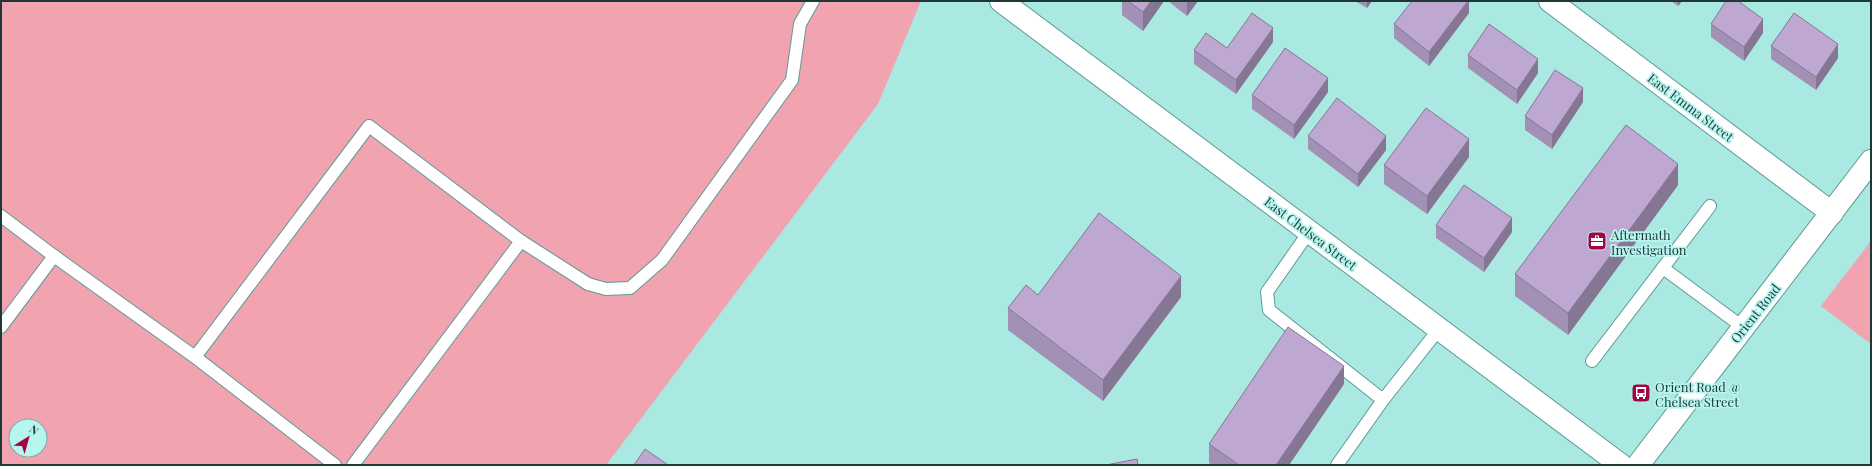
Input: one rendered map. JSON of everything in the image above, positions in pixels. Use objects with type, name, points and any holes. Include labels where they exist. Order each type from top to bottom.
[{"type":"street","name":"East Chelsea Street","points":[[1000,1],[1621,465]]},
{"type":"street","name":"East Emma Street","points":[[1550,1],[1832,212]]},
{"type":"street","name":"Orient Road","points":[[1638,465],[1871,161]]},
{"type":"lane","points":[[195,357],[369,126],[521,241],[588,284],[606,289],[630,288],[662,260],[792,80],[800,24],[813,1]]},
{"type":"lane","points":[[1592,361],[1710,206]]},
{"type":"lane","points":[[1,216],[58,259],[195,357],[335,465]]},
{"type":"lane","points":[[1309,232],[1268,292],[1269,310],[1384,400]]},
{"type":"lane","points":[[353,465],[521,241]]},
{"type":"lane","points":[[1,327],[54,256],[58,259]]},
{"type":"lane","points":[[1663,268],[1744,328]]},
{"type":"lane","points":[[1337,465],[1384,400],[1439,329]]},
{"type":"shaded area","points":[[1,1],[921,1],[878,104],[606,465],[1,465]]},
{"type":"shaded area","points":[[1871,241],[1871,344],[1821,306]]},
{"type":"building","points":[[1128,1],[1151,1],[1143,12]]},
{"type":"building","points":[[1412,1],[1468,1],[1429,52],[1394,24]]},
{"type":"building","points":[[1726,1],[1738,1],[1763,19],[1744,47],[1711,24]]},
{"type":"building","points":[[1252,13],[1273,28],[1236,80],[1194,50],[1206,33],[1227,48]]},
{"type":"building","points":[[1794,13],[1838,44],[1816,77],[1771,46]]},
{"type":"building","points":[[1489,24],[1538,59],[1517,90],[1468,55]]},
{"type":"building","points":[[1285,48],[1328,78],[1294,125],[1252,95]]},
{"type":"building","points":[[1555,70],[1583,88],[1552,135],[1525,116]]},
{"type":"building","points":[[1337,98],[1386,136],[1358,174],[1308,136]]},
{"type":"building","points":[[1426,108],[1469,139],[1427,196],[1384,165]]},
{"type":"building","name":"Aftermath Investigation","points":[[1626,125],[1678,164],[1568,313],[1515,274]]},
{"type":"building","points":[[1464,185],[1512,218],[1484,258],[1436,225]]},
{"type":"building","points":[[1099,213],[1181,276],[1103,380],[1008,308],[1026,285],[1038,295]]},
{"type":"building","points":[[1288,327],[1344,366],[1276,465],[1239,465],[1209,444]]},
{"type":"building","points":[[645,449],[668,465],[634,465]]},
{"type":"building","points":[[1137,459],[1138,465],[1106,465]]},
{"type":"place","name":"Aftermath Investigation","points":[[1597,241]]},
{"type":"place","name":"Orient Road @ Chelsea Street","points":[[1641,393]]}]
